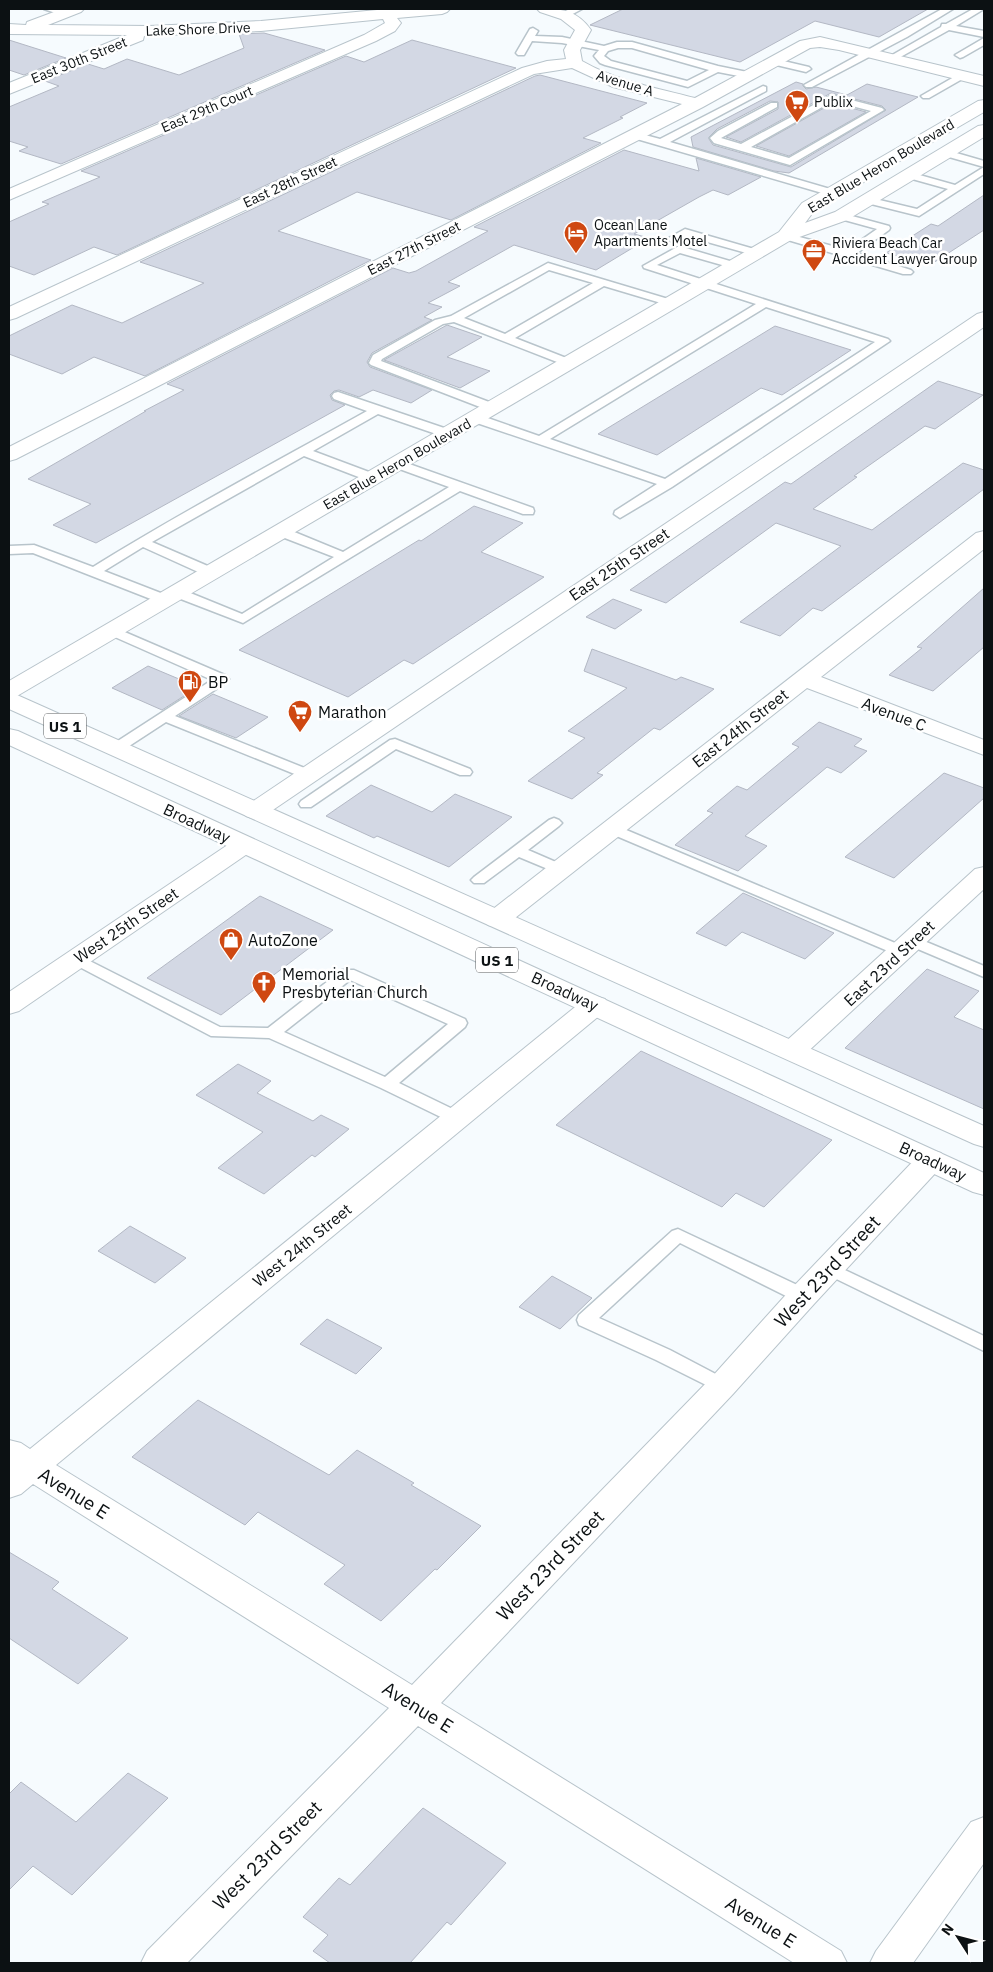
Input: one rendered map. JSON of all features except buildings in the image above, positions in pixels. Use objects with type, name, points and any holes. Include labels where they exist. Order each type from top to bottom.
[{"type":"street","points":[[386,11],[442,9]]},
{"type":"street","name":"Avenue A","points":[[545,9],[570,12],[579,23],[582,30],[572,50],[576,63],[588,72],[693,105]]},
{"type":"street","points":[[16,29],[70,11]]},
{"type":"street","name":"Lake Shore Drive","points":[[16,29],[149,32],[261,26],[386,11]]},
{"type":"street","name":"East 29th Court","points":[[9,195],[370,38],[389,28],[393,23],[386,11]]},
{"type":"street","name":"East 30th Street","points":[[9,89],[149,32]]},
{"type":"street","name":"East 27th Street","points":[[9,455],[693,105],[806,44],[820,42],[870,53]]},
{"type":"street","points":[[870,53],[976,78]]},
{"type":"street","name":"East 28th Street","points":[[9,314],[528,71],[547,66],[576,63]]},
{"type":"street","name":"East Blue Heron Boulevard","points":[[786,236],[808,207],[984,105]]},
{"type":"street","name":"East Blue Heron Boulevard","points":[[9,692],[786,236],[841,216],[984,130]]},
{"type":"street","name":"East 25th Street","points":[[255,811],[307,774],[984,318]]},
{"type":"street","name":"East 24th Street","points":[[497,918],[984,538]]},
{"type":"street","name":"Avenue C","points":[[804,679],[984,748]]},
{"type":"street","name":"US 1","points":[[9,700],[984,1137]]},
{"type":"street","name":"Broadway","points":[[9,736],[984,1185]]},
{"type":"street","name":"West 25th Street","points":[[9,1005],[244,845]]},
{"type":"street","name":"East 23rd Street","points":[[793,1050],[984,875]]},
{"type":"street","name":"West 24th Street","points":[[16,1467],[457,1118],[595,1005]]},
{"type":"street","name":"West 23rd Street","points":[[161,1963],[415,1706],[722,1386],[828,1268],[931,1160]]},
{"type":"street","name":"Avenue E","points":[[16,1467],[415,1706],[827,1963]]},
{"type":"street","points":[[890,1963],[984,1833]]},
{"type":"lane","points":[[49,9],[70,11]]},
{"type":"lane","points":[[809,85],[948,9]]},
{"type":"lane","points":[[892,58],[979,9]]},
{"type":"lane","points":[[926,22],[984,34]]},
{"type":"lane","points":[[521,53],[530,35],[576,42],[605,49]]},
{"type":"lane","points":[[960,55],[984,41]]},
{"type":"lane","points":[[717,69],[688,84],[608,63],[599,56],[605,49],[617,45],[632,45],[717,69],[749,75]]},
{"type":"lane","points":[[774,62],[806,70]]},
{"type":"lane","points":[[926,96],[976,78]]},
{"type":"lane","points":[[661,143],[763,89]]},
{"type":"lane","points":[[742,148],[832,98],[879,110],[790,162],[718,142],[715,138],[774,105]]},
{"type":"lane","points":[[693,105],[717,114]]},
{"type":"lane","points":[[634,135],[833,193]]},
{"type":"lane","points":[[946,153],[984,164]]},
{"type":"lane","points":[[867,200],[919,212],[984,170]]},
{"type":"lane","points":[[909,175],[955,188]]},
{"type":"lane","points":[[841,216],[885,228]]},
{"type":"lane","points":[[849,254],[898,221]]},
{"type":"lane","points":[[672,239],[685,232],[757,253]]},
{"type":"lane","points":[[786,236],[907,272]]},
{"type":"lane","points":[[620,514],[884,341],[648,266],[678,249],[736,266]]},
{"type":"lane","points":[[668,484],[540,440],[375,363],[377,357],[439,322],[455,318],[548,266],[671,303]]},
{"type":"lane","points":[[506,338],[603,282]]},
{"type":"lane","points":[[540,440],[765,303]]},
{"type":"lane","points":[[455,318],[570,363]]},
{"type":"lane","points":[[338,396],[449,434]]},
{"type":"lane","points":[[94,572],[142,542],[377,410]]},
{"type":"lane","points":[[301,451],[373,478]]},
{"type":"lane","points":[[398,464],[528,512]]},
{"type":"lane","points":[[9,550],[34,549],[94,572],[243,619],[459,486]]},
{"type":"lane","points":[[282,532],[345,557]]},
{"type":"lane","points":[[142,542],[212,573]]},
{"type":"lane","points":[[113,631],[222,679],[115,748]]},
{"type":"lane","points":[[165,717],[307,774]]},
{"type":"lane","points":[[370,732],[465,772]]},
{"type":"lane","points":[[306,804],[395,743]]},
{"type":"lane","points":[[479,880],[554,823]]},
{"type":"lane","points":[[612,829],[906,946],[984,972]]},
{"type":"lane","points":[[518,851],[560,869]]},
{"type":"lane","points":[[76,959],[217,1032],[272,1033],[387,1084],[457,1118]]},
{"type":"lane","points":[[272,1033],[348,973],[459,1023],[387,1084]]},
{"type":"lane","points":[[722,1386],[663,1355],[586,1320],[678,1235],[803,1296]]},
{"type":"lane","points":[[828,1268],[984,1344]]},
{"type":"place","name":"Publix","points":[[797,123]]},
{"type":"place","name":"Ocean Lane Apartments Motel","points":[[576,254]]},
{"type":"place","name":"Riviera Beach Car Accident Lawyer Group","points":[[814,272]]},
{"type":"place","name":"BP","points":[[190,703]]},
{"type":"place","name":"Marathon","points":[[300,733]]},
{"type":"place","name":"AutoZone","points":[[231,961]]},
{"type":"place","name":"Memorial Presbyterian Church","points":[[264,1004]]}]
